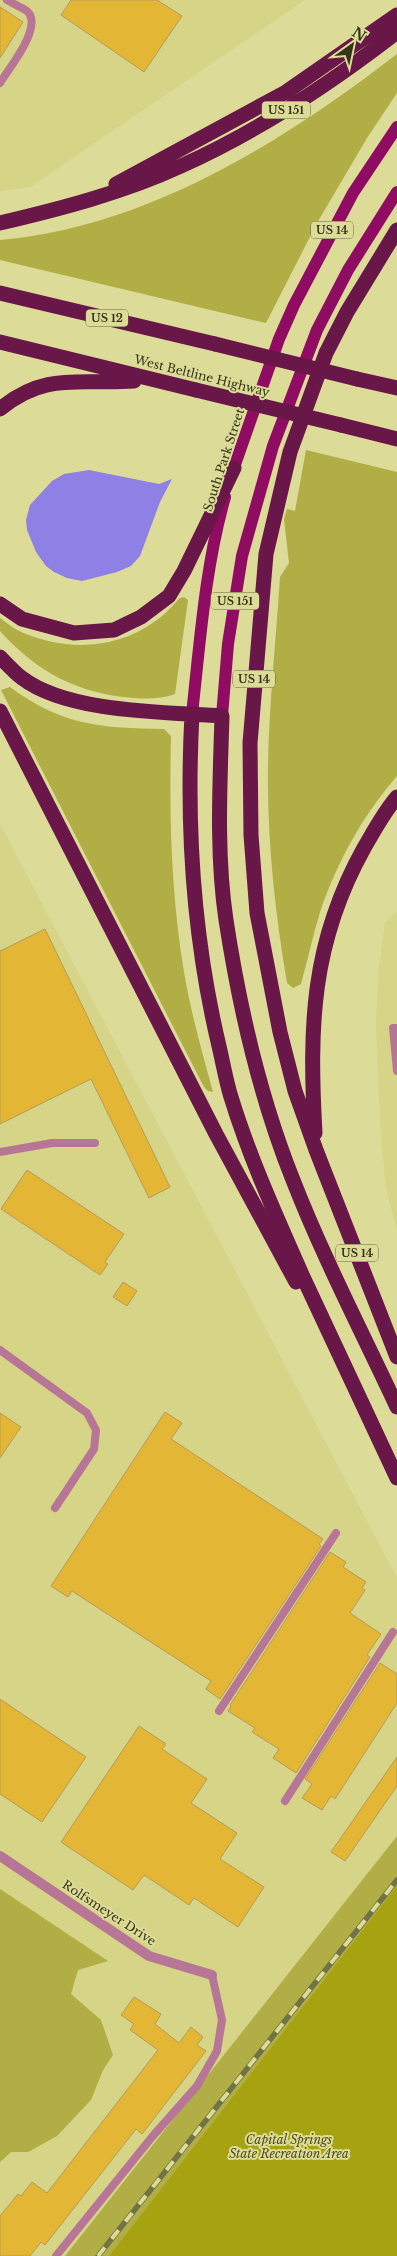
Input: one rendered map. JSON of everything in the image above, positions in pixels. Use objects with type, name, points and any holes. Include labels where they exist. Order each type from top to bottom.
[{"type":"highway","points":[[100,195],[145,167],[220,129],[286,92],[397,15]]},
{"type":"highway","name":"US 151","points":[[0,222],[51,210],[181,167],[250,132],[296,105],[357,63],[397,32]]},
{"type":"highway","name":"US 14","points":[[397,230],[347,312],[326,353],[290,452],[266,554],[254,671],[250,771],[251,835],[257,913],[280,1032],[295,1091],[316,1150],[397,1357]]},
{"type":"highway","name":"US 12","points":[[0,293],[397,388]]},
{"type":"highway","name":"West Beltline Highway","points":[[0,342],[397,439]]},
{"type":"highway","points":[[0,409],[20,394],[48,383],[78,380],[128,382],[148,379]]},
{"type":"highway","points":[[357,379],[397,380]]},
{"type":"highway","points":[[0,604],[22,619],[42,626],[74,633],[114,630],[141,617],[168,596],[184,571],[234,468]]},
{"type":"highway","points":[[0,657],[23,679],[55,695],[91,706],[222,716]]},
{"type":"highway","points":[[0,711],[216,1134],[355,1392]]},
{"type":"highway","name":"US 14","points":[[192,714],[189,774],[196,918],[208,1001],[230,1096],[256,1171],[355,1392],[397,1478]]},
{"type":"highway","name":"US 14","points":[[222,716],[220,829],[226,919],[242,1006],[266,1098],[292,1179],[397,1406]]},
{"type":"highway","points":[[316,1150],[312,1072],[314,1008],[320,960],[331,922],[347,882],[370,838],[397,797]]},
{"type":"main road","name":"South Park Street","points":[[192,714],[205,594],[220,516],[234,468],[279,339],[294,305],[353,194],[397,127]]},
{"type":"main road","name":"US 151","points":[[222,716],[228,644],[242,556],[273,446],[317,330],[348,270],[397,192]]},
{"type":"street","name":"Rolfsmeyer Drive","points":[[0,1856],[149,1956],[212,1975]]},
{"type":"lane","points":[[0,83],[31,34],[33,23],[29,12],[7,0]]},
{"type":"lane","points":[[397,1028],[394,1028],[397,1071]]},
{"type":"lane","points":[[0,1152],[52,1143],[95,1143]]},
{"type":"lane","points":[[0,1350],[87,1413],[96,1430],[94,1449],[55,1508]]},
{"type":"lane","points":[[219,1711],[336,1533]]},
{"type":"lane","points":[[285,1801],[394,1632]]},
{"type":"lane","points":[[56,2256],[152,2137],[197,2086],[217,2051],[222,2020],[212,1975]]},
{"type":"shaded area","points":[[0,0],[305,0],[30,187],[0,191]]},
{"type":"shaded area","points":[[89,470],[159,484],[172,479],[160,502],[140,556],[131,566],[117,572],[82,581],[67,578],[46,566],[36,552],[27,530],[26,520],[30,505],[52,481],[64,474]]},
{"type":"shaded area","points":[[0,824],[397,1578],[397,1836],[65,2256],[0,2256]]},
{"type":"shaded area","points":[[397,912],[397,1231],[386,1188],[381,1137],[376,1024],[379,967],[385,923]]},
{"type":"green space","points":[[397,54],[397,93],[367,138],[317,223],[266,323],[0,260],[0,240],[55,232],[108,218],[160,199],[211,175],[260,148],[308,118]]},
{"type":"green space","points":[[306,450],[397,472],[397,776],[362,823],[335,873],[315,928],[301,984],[293,988],[287,983],[275,903],[270,849],[268,767],[280,577],[289,563],[284,519],[287,509],[295,511]]},
{"type":"green space","points":[[184,597],[188,600],[175,694],[165,697],[134,698],[114,696],[77,686],[44,669],[0,631],[0,618],[26,634],[59,643],[75,645],[108,642],[124,638],[158,620],[180,598]]},
{"type":"green space","points":[[10,687],[29,700],[65,717],[102,726],[164,729],[171,736],[170,795],[176,913],[190,1002],[213,1092],[208,1091],[204,1087],[1,690]]},
{"type":"green space","name":"Capital Springs State Recreation Area","points":[[397,1836],[397,2256],[65,2256]]},
{"type":"green space","name":"Capital Springs State Recreation Area","points":[[397,1886],[397,2256],[109,2256]]},
{"type":"green space","points":[[0,1889],[108,1961],[78,1970],[71,1994],[101,2020],[113,2055],[103,2070],[91,2100],[57,2136],[28,2152],[11,2152],[0,2162]]},
{"type":"building","points":[[71,0],[157,0],[182,16],[144,72],[61,15]]},
{"type":"building","points":[[0,7],[23,22],[0,58]]},
{"type":"building","points":[[45,929],[170,1187],[149,1198],[91,1079],[0,1124],[0,951]]},
{"type":"building","points":[[27,1170],[124,1234],[105,1262],[108,1264],[100,1275],[1,1209]]},
{"type":"building","points":[[123,1282],[137,1291],[127,1306],[113,1297]]},
{"type":"building","points":[[165,1412],[182,1423],[171,1439],[323,1539],[319,1544],[321,1546],[220,1699],[206,1689],[211,1681],[72,1591],[68,1597],[51,1586]]},
{"type":"building","points":[[0,1413],[21,1427],[0,1458]]},
{"type":"building","points":[[330,1552],[346,1562],[343,1567],[366,1582],[362,1588],[365,1590],[350,1613],[381,1634],[367,1655],[370,1657],[296,1773],[273,1758],[279,1749],[252,1732],[255,1728],[228,1711],[230,1705]]},
{"type":"building","points":[[380,1663],[397,1674],[397,1703],[335,1799],[331,1796],[322,1810],[302,1798],[312,1784],[305,1779]]},
{"type":"building","points":[[0,1699],[86,1757],[42,1822],[0,1794]]},
{"type":"building","points":[[139,1726],[166,1744],[162,1749],[207,1779],[191,1803],[237,1833],[220,1859],[264,1887],[238,1927],[194,1898],[189,1905],[144,1875],[133,1890],[61,1842]]},
{"type":"building","points":[[397,1757],[397,1786],[345,1861],[331,1852]]},
{"type":"building","points":[[134,1997],[161,2014],[155,2024],[179,2043],[191,2027],[203,2037],[197,2045],[206,2051],[142,2134],[136,2129],[45,2245],[41,2242],[30,2256],[0,2256],[0,2216],[18,2194],[21,2196],[32,2182],[47,2193],[158,2050],[130,2030],[134,2024],[121,2015]]},
{"type":"railway","points":[[98,2256],[397,1880]]}]
